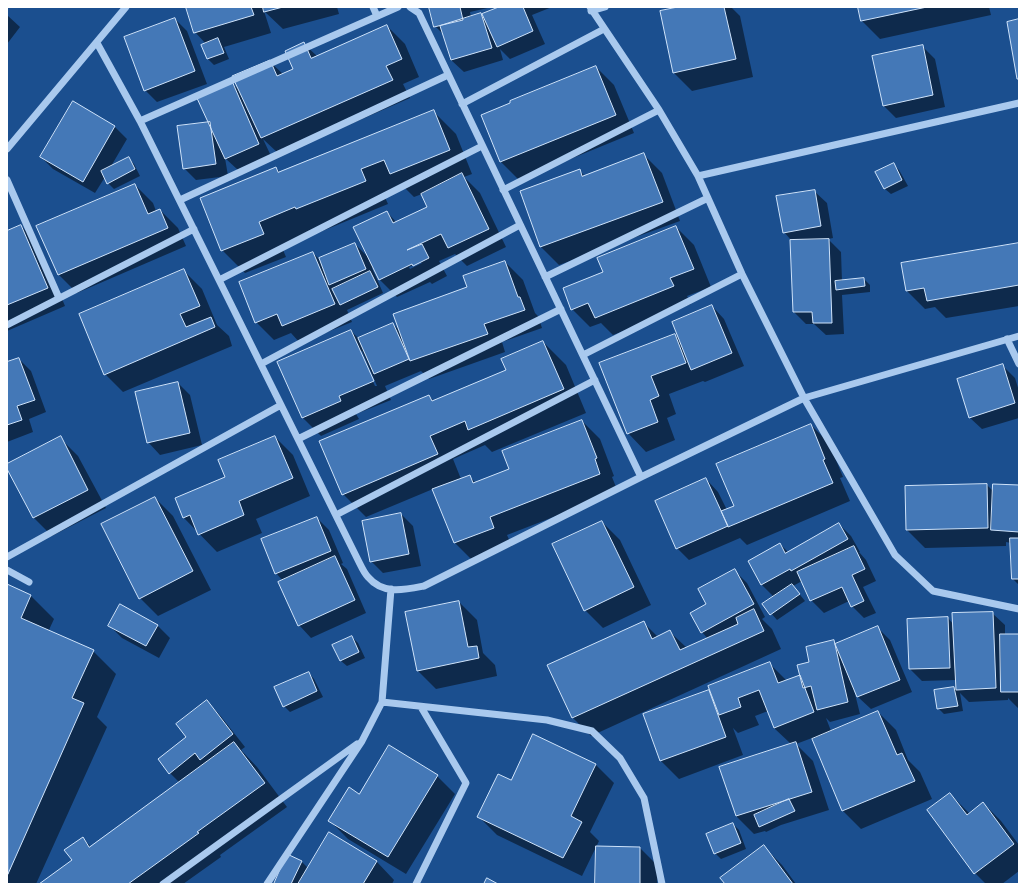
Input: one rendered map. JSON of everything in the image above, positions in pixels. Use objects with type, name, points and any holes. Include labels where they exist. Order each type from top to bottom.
[{"type":"street","points":[[7,149],[126,7]]},
{"type":"street","points":[[373,7],[377,16]]},
{"type":"street","points":[[140,121],[398,7]]},
{"type":"street","points":[[410,7],[419,13],[641,477]]},
{"type":"street","points":[[605,7],[591,9],[658,110],[698,176],[742,274],[804,398],[895,555],[933,591],[1019,609]]},
{"type":"street","points":[[462,104],[604,29]]},
{"type":"street","points":[[97,43],[140,121],[180,200],[367,577],[381,588],[402,590],[424,586],[641,477],[804,398],[1019,336]]},
{"type":"street","points":[[180,200],[448,75]]},
{"type":"street","points":[[698,176],[1019,103]]},
{"type":"street","points":[[503,190],[658,110]]},
{"type":"street","points":[[219,280],[482,146]]},
{"type":"street","points":[[7,180],[59,298]]},
{"type":"street","points":[[545,277],[708,198]]},
{"type":"street","points":[[261,364],[520,225]]},
{"type":"street","points":[[7,325],[194,229]]},
{"type":"street","points":[[583,355],[742,274]]},
{"type":"street","points":[[298,439],[560,309]]},
{"type":"street","points":[[1006,340],[1019,364]]},
{"type":"street","points":[[336,515],[594,380]]},
{"type":"street","points":[[7,557],[281,405]]},
{"type":"street","points":[[7,570],[29,582]]},
{"type":"street","points":[[267,884],[362,741],[382,702],[391,589]]},
{"type":"street","points":[[382,702],[548,720],[592,731],[620,758],[644,798],[662,884]]},
{"type":"street","points":[[416,884],[466,783],[421,707]]},
{"type":"street","points":[[163,884],[362,741]]},
{"type":"building","points":[[186,7],[251,7],[254,15],[194,33]]},
{"type":"building","points":[[263,7],[283,7],[264,12]]},
{"type":"building","points":[[429,7],[460,7],[463,20],[434,27]]},
{"type":"building","points":[[499,7],[523,7],[533,31],[497,47],[482,14]]},
{"type":"building","points":[[678,7],[724,7],[736,59],[673,73],[660,11]]},
{"type":"building","points":[[858,7],[927,7],[861,21]]},
{"type":"building","points":[[481,13],[492,48],[451,60],[440,26]]},
{"type":"building","points":[[175,18],[195,71],[144,91],[124,37]]},
{"type":"building","points":[[1019,19],[1019,79],[1017,79],[1007,22]]},
{"type":"building","points":[[387,25],[402,59],[386,66],[393,80],[261,138],[232,76],[270,60],[277,76],[293,69],[285,51],[304,42],[311,58]]},
{"type":"building","points":[[218,38],[224,53],[207,59],[201,45]]},
{"type":"building","points":[[923,45],[933,95],[883,106],[872,56]]},
{"type":"building","points":[[596,66],[616,115],[500,162],[481,115],[510,103],[510,101]]},
{"type":"building","points":[[232,81],[259,144],[225,159],[196,96]]},
{"type":"building","points":[[73,101],[115,126],[83,182],[40,157]]},
{"type":"building","points":[[434,110],[450,150],[390,174],[384,160],[361,169],[366,181],[259,222],[264,234],[221,251],[200,198],[276,167],[278,172]]},
{"type":"building","points":[[210,122],[216,164],[183,169],[177,126]]},
{"type":"building","points":[[644,153],[663,202],[540,247],[520,191],[580,169],[582,176]]},
{"type":"building","points":[[129,157],[135,169],[107,184],[101,171]]},
{"type":"building","points":[[894,163],[902,180],[884,189],[875,172]]},
{"type":"building","points":[[462,173],[489,229],[448,248],[441,234],[407,250],[422,244],[429,258],[413,266],[412,264],[379,280],[353,227],[387,211],[393,223],[427,207],[421,194]]},
{"type":"building","points":[[135,184],[148,214],[160,209],[168,228],[58,275],[36,226]]},
{"type":"building","points":[[815,190],[821,226],[783,233],[776,196]]},
{"type":"building","points":[[21,225],[48,288],[7,305],[7,231]]},
{"type":"building","points":[[676,226],[694,269],[670,278],[674,286],[595,318],[588,303],[571,310],[563,288],[603,272],[597,258]]},
{"type":"building","points":[[829,239],[832,323],[813,323],[812,312],[793,312],[790,240]]},
{"type":"building","points":[[355,243],[366,269],[329,285],[319,258]]},
{"type":"building","points":[[1019,243],[1019,285],[927,301],[924,288],[906,291],[901,263]]},
{"type":"building","points":[[313,252],[335,304],[282,326],[277,314],[255,323],[239,282]]},
{"type":"building","points":[[505,261],[518,297],[520,297],[525,310],[484,324],[488,334],[410,361],[393,314],[467,287],[463,276]]},
{"type":"building","points":[[184,269],[200,306],[180,314],[186,327],[211,317],[215,327],[104,375],[79,314]]},
{"type":"building","points":[[370,271],[378,287],[340,305],[332,289]]},
{"type":"building","points":[[864,278],[865,286],[836,290],[835,281]]},
{"type":"building","points":[[712,305],[732,353],[691,370],[672,322]]},
{"type":"building","points":[[393,323],[409,359],[374,374],[358,338]]},
{"type":"building","points":[[351,330],[374,381],[339,396],[341,401],[302,418],[277,362]]},
{"type":"building","points":[[675,334],[686,363],[651,376],[659,396],[650,400],[658,422],[627,434],[599,363]]},
{"type":"building","points":[[543,341],[564,389],[468,430],[465,421],[430,436],[438,454],[342,495],[319,441],[429,395],[432,401],[506,370],[501,359]]},
{"type":"building","points":[[19,358],[35,400],[17,406],[22,420],[7,425],[7,362]]},
{"type":"building","points":[[1003,364],[1015,403],[969,418],[957,379]]},
{"type":"building","points":[[178,382],[190,433],[147,443],[135,392]]},
{"type":"building","points":[[582,420],[597,458],[595,459],[600,474],[490,517],[494,528],[454,543],[432,489],[470,475],[473,483],[509,469],[502,451]]},
{"type":"building","points":[[811,424],[825,459],[823,460],[833,483],[728,527],[721,511],[734,506],[716,464]]},
{"type":"building","points":[[61,436],[88,490],[33,518],[7,469],[7,464]]},
{"type":"building","points":[[275,436],[293,478],[239,501],[244,515],[198,535],[190,515],[183,518],[175,498],[225,477],[218,460]]},
{"type":"building","points":[[706,478],[728,526],[676,549],[655,501]]},
{"type":"building","points":[[987,484],[988,528],[906,530],[905,486]]},
{"type":"building","points":[[993,484],[1019,485],[1019,532],[991,530]]},
{"type":"building","points":[[155,497],[193,571],[139,599],[101,524]]},
{"type":"building","points":[[401,513],[409,554],[370,562],[362,521]]},
{"type":"building","points":[[317,517],[331,551],[275,574],[261,539]]},
{"type":"building","points":[[602,521],[634,587],[584,611],[552,544]]},
{"type":"building","points":[[839,523],[848,539],[791,571],[790,569],[761,585],[748,561],[780,543],[785,553]]},
{"type":"building","points":[[1010,538],[1019,538],[1019,579],[1012,579]]},
{"type":"building","points":[[854,546],[865,569],[852,575],[864,601],[851,607],[842,587],[810,601],[797,572]]},
{"type":"building","points":[[335,556],[355,600],[298,626],[278,582]]},
{"type":"building","points":[[735,569],[754,604],[701,633],[690,613],[706,604],[698,589]]},
{"type":"building","points":[[7,584],[31,595],[21,618],[94,650],[72,698],[84,703],[8,874]]},
{"type":"building","points":[[792,584],[800,594],[770,615],[762,604]]},
{"type":"building","points":[[459,601],[468,647],[477,646],[479,658],[417,671],[405,612]]},
{"type":"building","points":[[120,604],[158,625],[146,646],[108,626]]},
{"type":"building","points":[[754,609],[764,631],[572,718],[547,665],[644,621],[652,639],[670,630],[680,650],[738,624],[736,618]]},
{"type":"building","points":[[993,612],[996,688],[956,690],[952,613]]},
{"type":"building","points":[[948,617],[950,668],[909,669],[907,619]]},
{"type":"building","points":[[878,626],[900,680],[857,697],[835,644]]},
{"type":"building","points":[[1000,634],[1019,634],[1019,692],[1001,692]]},
{"type":"building","points":[[352,636],[359,652],[340,661],[332,645]]},
{"type":"building","points":[[834,640],[848,702],[817,710],[811,686],[803,688],[797,665],[809,662],[806,647]]},
{"type":"building","points":[[770,662],[778,683],[800,675],[814,712],[774,728],[759,690],[738,698],[741,707],[719,715],[708,686]]},
{"type":"building","points":[[309,672],[317,691],[283,707],[274,687]]},
{"type":"building","points":[[954,687],[958,706],[937,709],[934,690]]},
{"type":"building","points":[[709,690],[726,737],[660,761],[643,714]]},
{"type":"building","points":[[207,700],[233,734],[200,760],[195,753],[169,774],[158,759],[186,737],[176,724]]},
{"type":"building","points":[[878,711],[897,755],[902,753],[915,781],[842,811],[812,739]]},
{"type":"building","points":[[533,734],[596,764],[571,816],[582,822],[563,858],[477,817],[498,774],[511,780]]},
{"type":"building","points":[[234,742],[265,783],[197,832],[199,833],[128,884],[39,884],[72,860],[64,850],[83,837],[89,847]]},
{"type":"building","points":[[796,742],[812,792],[736,816],[719,767]]},
{"type":"building","points":[[389,745],[438,775],[388,857],[328,821],[349,787],[359,794]]},
{"type":"building","points":[[950,793],[967,815],[983,802],[1014,844],[974,874],[927,810]]},
{"type":"building","points":[[789,799],[795,811],[759,827],[754,815]]},
{"type":"building","points":[[733,823],[741,843],[714,854],[706,834]]},
{"type":"building","points":[[329,832],[377,861],[363,884],[298,884]]},
{"type":"building","points":[[764,845],[793,884],[725,884],[720,878]]},
{"type":"building","points":[[596,846],[640,847],[640,884],[595,884]]},
{"type":"building","points":[[287,854],[302,861],[291,884],[274,884]]},
{"type":"building","points":[[487,878],[498,884],[484,884]]}]
